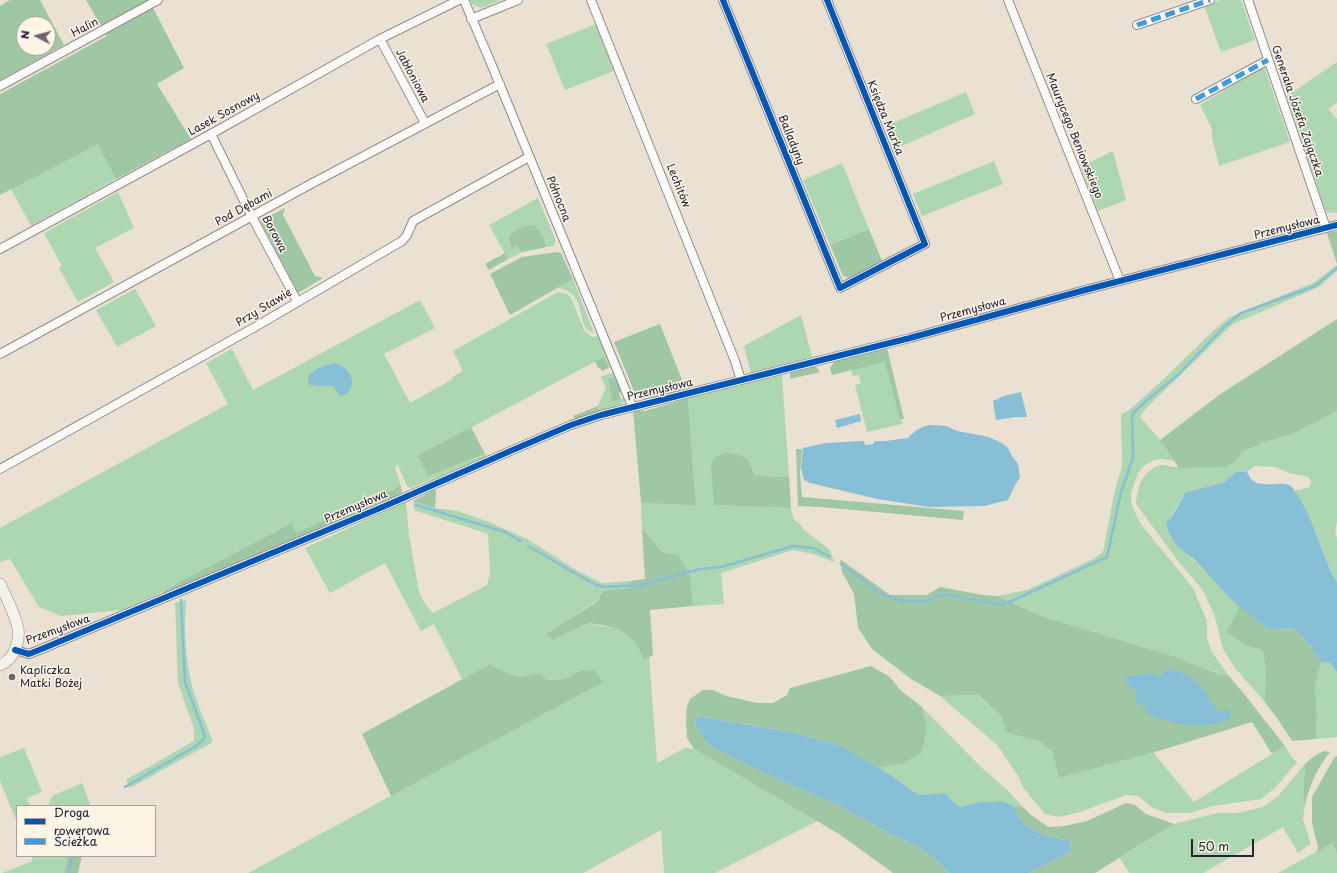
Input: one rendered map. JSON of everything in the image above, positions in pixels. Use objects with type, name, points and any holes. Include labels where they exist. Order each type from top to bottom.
[{"type":"street","name":"Halin","points":[[0,86],[158,0]]},
{"type":"street","name":"Lasek Sosnowy","points":[[0,249],[211,134],[380,39],[459,0]]},
{"type":"street","name":"Północna","points":[[464,0],[632,406]]},
{"type":"street","points":[[471,19],[518,0]]},
{"type":"street","name":"Lechitów","points":[[591,0],[735,361],[741,380]]},
{"type":"street","name":"Balladyny","points":[[723,0],[840,288],[925,244]]},
{"type":"street","name":"Księdza Marka","points":[[827,0],[925,244]]},
{"type":"street","name":"Maurycego Beniowskiego","points":[[1008,0],[1120,281]]},
{"type":"street","points":[[1137,25],[1210,0]]},
{"type":"street","name":"Generała Józefa Zajączka","points":[[1248,0],[1326,228]]},
{"type":"street","name":"Jabłoniowa","points":[[380,39],[425,124]]},
{"type":"street","points":[[1196,99],[1268,60]]},
{"type":"street","name":"Pod Dębami","points":[[0,354],[500,84]]},
{"type":"street","name":"Borowa","points":[[211,134],[252,217],[298,301]]},
{"type":"street","name":"Przy Stawie","points":[[0,469],[222,345],[402,241],[407,235],[413,221],[530,157]]},
{"type":"street","name":"Przemysłowa","points":[[15,650],[29,654],[44,648],[385,506],[571,425],[601,414],[910,338],[1120,281],[1337,225]]},
{"type":"street","points":[[0,584],[18,628],[15,650],[10,659],[0,665]]},
{"type":"green space","points":[[10,0],[40,0],[49,16],[16,16],[16,56],[44,56],[0,80],[0,6]]},
{"type":"green space","points":[[86,0],[149,0],[184,68],[157,84],[191,139],[116,179],[98,145],[0,195],[0,94],[107,36]]},
{"type":"green space","points":[[470,0],[502,0],[481,8],[472,4]]},
{"type":"green space","points":[[1220,0],[1241,0],[1255,40],[1221,52],[1204,5]]},
{"type":"green space","points":[[596,24],[614,71],[565,90],[546,44]]},
{"type":"green space","points":[[56,30],[64,45],[56,49]]},
{"type":"green space","points":[[1337,62],[1337,103],[1328,109],[1337,119],[1337,213],[1326,212],[1287,96]]},
{"type":"green space","points":[[1264,66],[1290,142],[1219,166],[1212,137],[1212,129],[1200,105]]},
{"type":"green space","points":[[966,92],[975,114],[895,149],[886,126]]},
{"type":"green space","points":[[99,145],[116,179],[31,226],[11,189]]},
{"type":"green space","points":[[1113,151],[1126,200],[1098,211],[1081,167]]},
{"type":"green space","points":[[994,161],[1003,184],[922,216],[913,194]]},
{"type":"green space","points":[[842,163],[869,229],[830,245],[803,180]]},
{"type":"green space","points":[[118,192],[134,228],[95,248],[114,282],[78,302],[59,268],[62,266],[44,233]]},
{"type":"green space","points":[[538,198],[556,241],[554,242],[554,246],[546,247],[546,243],[537,227],[517,246],[520,251],[523,252],[508,259],[489,225]]},
{"type":"green space","points":[[285,208],[283,215],[315,276],[323,278],[298,293],[260,221]]},
{"type":"green space","points":[[533,225],[542,234],[546,247],[523,252],[520,251],[517,246],[512,249],[510,235],[521,228]]},
{"type":"green space","points":[[869,229],[882,261],[851,278],[843,276],[830,245]]},
{"type":"green space","points":[[1337,231],[1337,264],[1327,233]]},
{"type":"green space","points":[[557,252],[561,253],[573,279],[510,315],[490,274],[522,257]]},
{"type":"green space","points":[[505,253],[508,259],[489,270],[485,264]]},
{"type":"green space","points":[[1337,265],[1337,271],[1319,287],[1233,324],[1145,409],[1140,417],[1160,440],[1174,461],[1161,459],[1154,460],[1145,465],[1138,473],[1131,493],[1131,503],[1140,523],[1193,588],[1207,621],[1207,638],[1212,652],[1229,676],[1218,674],[1173,656],[1041,616],[997,596],[1027,590],[1093,559],[1103,552],[1114,494],[1122,466],[1121,414],[1128,411],[1164,379],[1216,328],[1230,317],[1315,282]]},
{"type":"green space","points":[[573,279],[594,333],[588,330],[584,324],[578,303],[574,296],[568,291],[558,288]]},
{"type":"green space","points":[[135,289],[156,326],[117,347],[96,310]]},
{"type":"green space","points":[[558,292],[567,294],[571,298],[584,330],[592,337],[599,336],[613,365],[609,368],[604,357],[417,456],[428,476],[485,454],[487,457],[410,488],[407,486],[398,465],[395,467],[401,486],[296,533],[290,523],[163,592],[122,610],[61,616],[39,607],[10,559],[1,562],[0,560],[0,528],[228,404],[206,363],[232,349],[253,390],[420,300],[435,328],[384,354],[410,403],[453,379],[452,377],[463,371],[453,351]]},
{"type":"green space","points":[[801,315],[812,357],[751,373],[744,346]]},
{"type":"green space","points":[[1337,319],[1337,411],[1293,434],[1264,442],[1242,452],[1236,461],[1226,467],[1179,468],[1160,440],[1219,395]]},
{"type":"green space","points":[[660,324],[686,390],[644,399],[636,396],[614,342]]},
{"type":"green space","points":[[887,348],[904,419],[900,419],[885,362],[832,375],[830,368],[835,361]]},
{"type":"green space","points":[[604,357],[609,368],[602,371],[598,368],[595,361]]},
{"type":"green space","points":[[886,362],[902,424],[867,432],[855,385],[861,383],[859,375],[853,376],[851,370]]},
{"type":"green space","points":[[816,366],[820,372],[790,379],[790,373]]},
{"type":"green space","points":[[614,372],[617,376],[608,379],[612,402],[626,397],[625,401],[619,406],[599,411],[598,406],[606,387],[601,377]]},
{"type":"green space","points":[[782,375],[789,477],[759,476],[753,471],[749,460],[714,505],[791,508],[794,520],[800,524],[804,530],[830,550],[834,562],[813,554],[793,550],[721,573],[724,604],[693,606],[690,575],[663,553],[642,528],[641,503],[696,504],[688,398]]},
{"type":"green space","points":[[617,376],[623,391],[619,393],[621,399],[612,402],[608,379]]},
{"type":"green space","points":[[688,398],[696,505],[641,503],[633,410],[645,411]]},
{"type":"green space","points":[[598,406],[599,411],[575,420],[573,416]]},
{"type":"green space","points":[[1337,411],[1337,521],[1335,534],[1337,537],[1337,583],[1331,572],[1313,525],[1294,491],[1310,487],[1311,481],[1308,477],[1290,473],[1276,467],[1254,466],[1247,472],[1237,471],[1224,482],[1185,493],[1172,517],[1179,548],[1189,554],[1203,570],[1239,605],[1226,632],[1245,645],[1262,650],[1266,675],[1264,701],[1235,668],[1223,649],[1214,614],[1202,589],[1178,561],[1136,504],[1138,489],[1148,472],[1157,466],[1163,465],[1187,468],[1236,461],[1242,452],[1264,442],[1293,434]]},
{"type":"green space","points":[[471,427],[485,454],[428,476],[417,456]]},
{"type":"green space","points":[[796,449],[802,449],[800,474],[802,497],[964,511],[963,520],[798,506]]},
{"type":"green space","points":[[727,453],[740,455],[749,460],[753,472],[759,476],[789,477],[791,508],[714,505],[711,465],[717,456]]},
{"type":"green space","points":[[401,486],[402,494],[165,596],[163,592],[291,523],[296,533]]},
{"type":"green space","points":[[435,489],[435,508],[413,501]]},
{"type":"green space","points":[[413,501],[435,508],[458,511],[489,522],[529,540],[578,571],[602,583],[631,581],[630,588],[602,591],[598,600],[547,634],[552,640],[589,623],[620,630],[635,642],[644,660],[649,657],[657,763],[685,748],[694,749],[817,821],[715,873],[664,873],[661,830],[583,873],[248,873],[602,682],[582,670],[564,679],[547,680],[540,673],[521,677],[507,673],[490,664],[462,679],[434,624],[421,631],[385,563],[330,593],[305,548],[406,502],[409,535],[419,592],[425,604],[433,613],[487,585],[490,572],[488,534],[414,510]]},
{"type":"green space","points":[[642,528],[663,553],[678,555],[690,575],[693,606],[650,610],[653,655],[644,660],[635,642],[620,630],[602,625],[589,623],[552,640],[546,634],[598,601],[602,591],[630,588],[631,581],[645,579]]},
{"type":"green space","points":[[840,559],[890,595],[927,595],[940,587],[997,596],[1041,616],[1173,656],[1218,674],[1229,676],[1285,746],[1272,754],[1252,722],[1162,750],[1059,778],[1052,751],[1039,741],[1007,733],[1000,715],[978,695],[940,696],[911,679],[872,649],[858,628],[854,594],[842,572]]},
{"type":"green space","points":[[186,600],[186,645],[190,678],[197,702],[213,742],[130,788],[126,780],[194,741],[194,729],[178,683],[175,603]]},
{"type":"green space","points":[[1239,605],[1263,625],[1272,630],[1287,628],[1295,629],[1311,647],[1321,662],[1315,686],[1317,716],[1316,739],[1292,741],[1264,701],[1266,676],[1262,650],[1245,645],[1226,632]]},
{"type":"green space","points":[[1325,661],[1330,663],[1337,672],[1337,737],[1316,739],[1317,716],[1315,686],[1321,662]]},
{"type":"green space","points":[[490,664],[507,673],[521,677],[540,673],[547,680],[564,679],[582,670],[595,671],[603,682],[391,796],[362,734]]},
{"type":"green space","points":[[871,666],[890,677],[900,690],[922,707],[927,726],[921,754],[900,764],[878,768],[842,746],[791,732],[697,716],[695,724],[708,745],[768,775],[840,806],[888,833],[915,845],[933,857],[949,873],[893,873],[839,834],[694,749],[687,738],[687,706],[690,699],[703,690],[713,690],[726,696],[758,703],[773,703],[787,695],[790,688]]},
{"type":"green space","points":[[977,695],[1000,715],[1008,733],[1039,741],[1052,751],[1059,778],[1153,752],[1194,802],[1285,746],[1297,762],[1275,788],[1261,799],[1213,806],[1190,813],[1167,813],[1153,808],[1138,796],[1126,795],[1080,812],[1059,817],[1045,814],[1024,789],[1018,776],[997,745],[940,696]]},
{"type":"green space","points":[[922,707],[1023,807],[1016,816],[1001,801],[981,802],[959,807],[945,793],[919,795],[878,768],[900,764],[927,726]]},
{"type":"green space","points":[[24,748],[42,792],[27,798],[30,805],[16,805],[16,820],[0,781],[0,757]]},
{"type":"green space","points":[[1324,751],[1330,752],[1314,777],[1305,805],[1303,795],[1305,764],[1313,757]]},
{"type":"green space","points":[[1337,756],[1337,854],[1332,843],[1317,852],[1318,847],[1312,823],[1312,797],[1334,758]]},
{"type":"green space","points":[[1305,764],[1303,795],[1305,805],[1303,819],[1311,844],[1298,853],[1283,827],[1203,873],[1129,873],[1120,858],[1174,824],[1217,813],[1237,813],[1263,807],[1278,796]]},
{"type":"green space","points":[[82,783],[90,804],[48,805],[52,796]]},
{"type":"green space","points":[[1126,803],[1135,805],[1146,814],[1174,824],[1095,873],[1029,873],[1071,851],[1070,841],[1043,835],[1028,827],[1017,815],[1013,806],[1023,807],[1048,827],[1064,826],[1087,821]]},
{"type":"green space","points":[[1332,843],[1337,854],[1337,873],[1278,873]]},
{"type":"green space","points":[[31,857],[68,857],[64,873],[2,873],[33,861]]},
{"type":"green space","points":[[68,857],[82,857],[78,873],[64,873]]},
{"type":"water","points":[[335,363],[345,368],[351,377],[351,387],[349,392],[344,396],[339,395],[333,386],[310,385],[308,381],[309,375],[315,370]]},
{"type":"water","points":[[1021,392],[1027,417],[996,420],[993,401],[1004,396]]},
{"type":"water","points":[[860,414],[861,421],[837,428],[835,420]]},
{"type":"water","points":[[930,425],[946,426],[957,431],[989,437],[1008,448],[1018,464],[1020,478],[1008,500],[984,506],[929,507],[877,499],[810,483],[804,480],[801,468],[803,448],[826,443],[864,441],[865,445],[873,444],[875,441],[908,438],[918,429]]},
{"type":"water","points":[[1237,471],[1247,472],[1251,479],[1256,483],[1287,484],[1291,486],[1306,509],[1337,583],[1337,672],[1330,663],[1321,662],[1311,647],[1295,629],[1287,628],[1272,630],[1241,608],[1221,589],[1195,560],[1178,547],[1170,535],[1166,522],[1172,517],[1185,493],[1224,482]]},
{"type":"water","points":[[1170,670],[1187,675],[1193,679],[1203,689],[1216,709],[1219,711],[1229,710],[1231,718],[1210,725],[1199,726],[1178,724],[1146,713],[1145,706],[1136,704],[1136,691],[1126,684],[1126,676],[1148,673],[1162,676],[1164,672]]},
{"type":"water","points":[[697,716],[791,732],[842,746],[892,776],[919,795],[945,793],[959,807],[981,802],[1001,801],[1013,806],[1022,822],[1028,827],[1043,835],[1070,841],[1071,851],[1029,873],[949,873],[933,857],[915,845],[888,833],[840,806],[768,775],[708,745],[695,724]]},
{"type":"waterway","points":[[841,564],[881,594],[902,601],[926,601],[942,594],[1003,605],[1107,557],[1121,492],[1133,458],[1133,413],[1177,376],[1224,327],[1241,313],[1315,286],[1337,268]]},
{"type":"waterway","points":[[416,505],[505,532],[520,541]]},
{"type":"waterway","points":[[528,546],[594,584],[604,587],[640,585],[700,569],[721,567],[793,546],[813,548],[829,556]]},
{"type":"waterway","points":[[125,787],[196,746],[204,739],[205,736],[185,682],[181,600]]},
{"type":"waterway","points":[[69,873],[72,857]]},
{"type":"marked path","points":[[1137,25],[1210,0]]},
{"type":"marked path","points":[[1196,99],[1268,60]]},
{"type":"cycle path","points":[[723,0],[840,288],[925,244],[827,0]]},
{"type":"cycle path","points":[[15,650],[29,654],[44,648],[385,506],[571,425],[601,415],[910,338],[1085,290],[1337,225]]},
{"type":"place","name":"Kapliczka Matki Bożej","points":[[12,677]]}]
